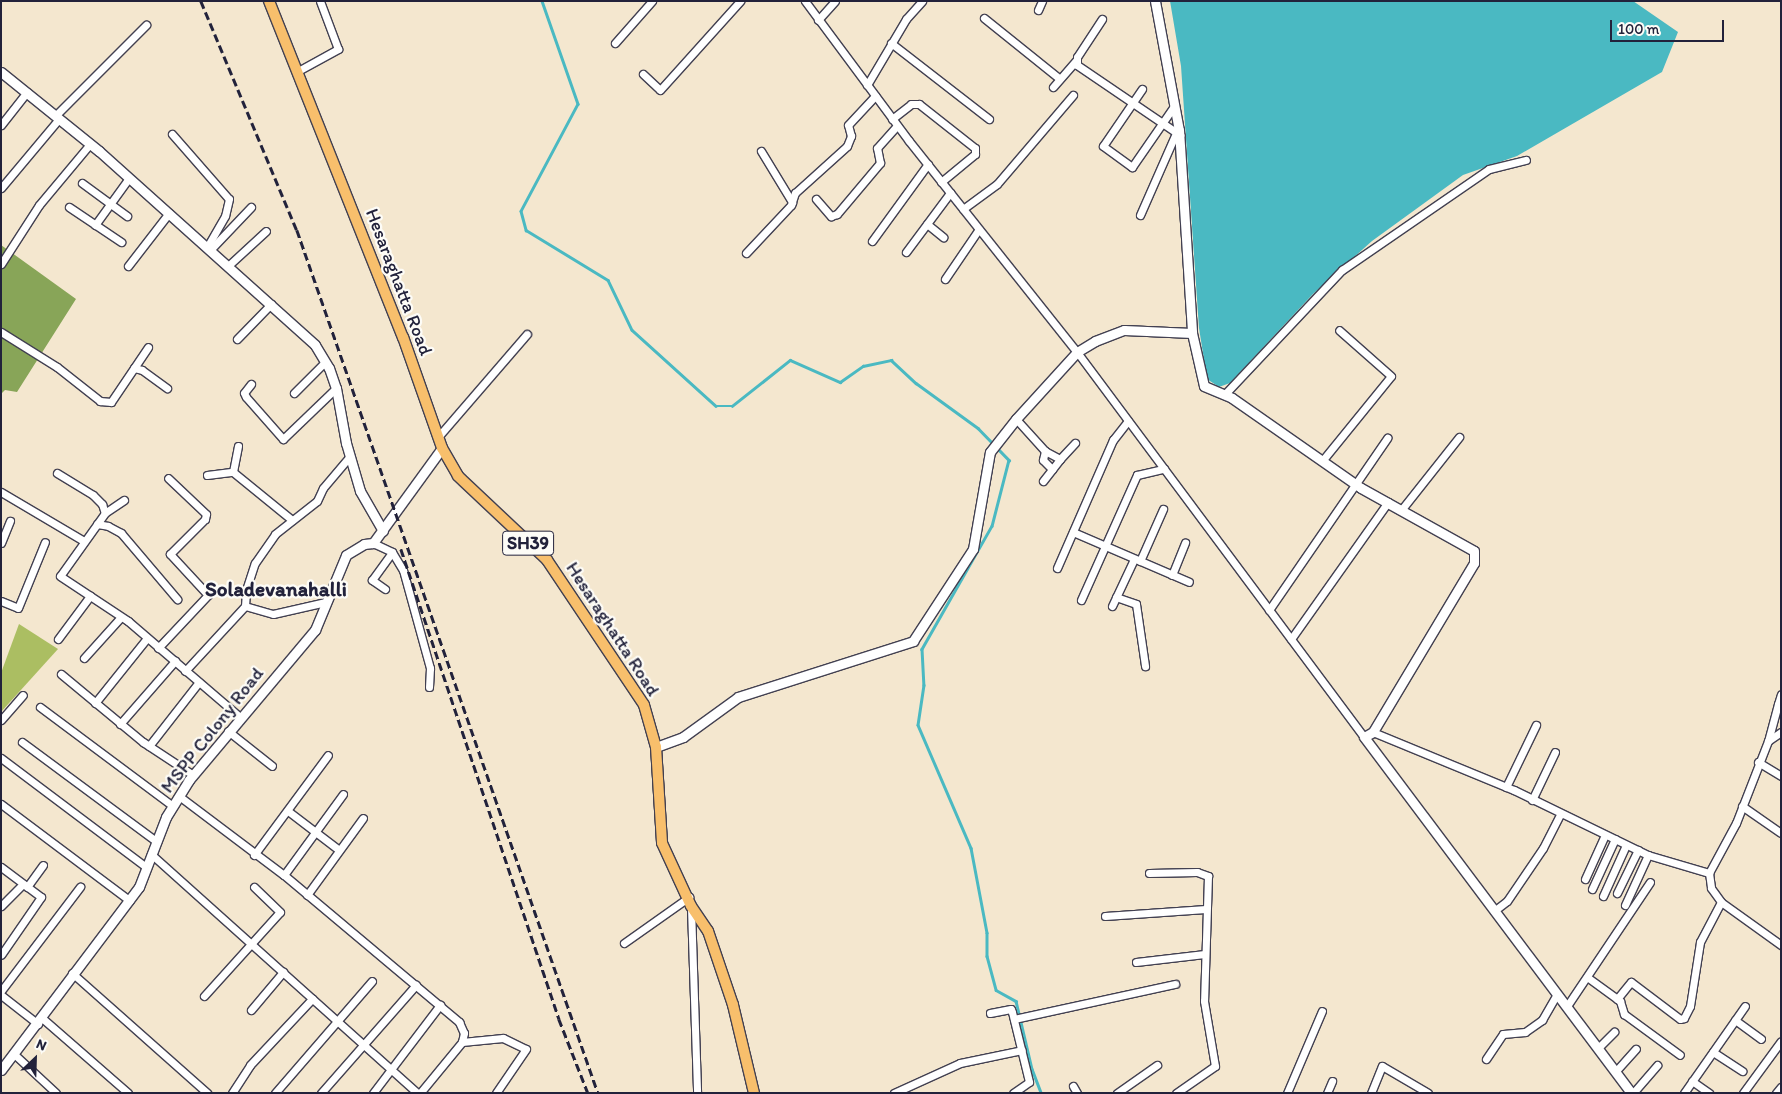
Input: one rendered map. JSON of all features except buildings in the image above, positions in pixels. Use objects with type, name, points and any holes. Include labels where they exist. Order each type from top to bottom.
[{"type":"main road","name":"Hesaraghatta Road","points":[[269,1],[403,337],[442,448],[458,476],[547,560],[644,705],[656,748],[662,843],[690,902],[708,931],[733,1005],[754,1093]]},
{"type":"street","points":[[298,71],[338,49],[320,1]]},
{"type":"street","points":[[615,42],[652,1]]},
{"type":"street","points":[[643,74],[660,90],[740,1]]},
{"type":"street","points":[[805,1],[897,126],[1077,352],[1632,1093],[1657,1065]]},
{"type":"street","points":[[818,20],[835,1]]},
{"type":"street","points":[[867,84],[891,43],[922,1]]},
{"type":"street","points":[[1038,10],[1042,1]]},
{"type":"street","points":[[1155,1],[1178,134],[1192,333],[1204,386],[1224,395],[1357,485],[1474,551],[1476,558],[1373,732],[1364,737]]},
{"type":"street","points":[[984,18],[1060,79]]},
{"type":"street","points":[[1053,87],[1076,62],[1102,19]]},
{"type":"street","points":[[1,188],[57,117],[146,25]]},
{"type":"street","points":[[891,43],[989,119]]},
{"type":"street","points":[[1076,62],[1178,134]]},
{"type":"street","points":[[1,72],[130,178],[229,265],[315,345],[325,362],[336,388],[350,456],[360,491],[383,532]]},
{"type":"street","points":[[1142,89],[1103,146],[1130,166],[1134,166],[1174,105]]},
{"type":"street","points":[[1,125],[27,92]]},
{"type":"street","points":[[964,210],[997,184],[1073,95]]},
{"type":"street","points":[[746,253],[792,202],[795,193],[847,146],[851,136],[848,125],[875,96]]},
{"type":"street","points":[[892,119],[911,104],[919,104],[976,148],[975,154],[941,182]]},
{"type":"street","points":[[816,199],[830,216],[837,214],[880,163],[877,148],[897,126]]},
{"type":"street","points":[[172,134],[229,200],[225,216],[209,248]]},
{"type":"street","points":[[1140,216],[1178,134]]},
{"type":"street","points":[[1,264],[39,205],[90,144]]},
{"type":"street","points":[[761,151],[792,202]]},
{"type":"street","points":[[1224,395],[1342,270],[1489,169],[1526,160]]},
{"type":"street","points":[[872,240],[928,164]]},
{"type":"street","points":[[94,225],[130,178]]},
{"type":"street","points":[[82,183],[127,216]]},
{"type":"street","points":[[906,252],[950,193]]},
{"type":"street","points":[[69,207],[121,242]]},
{"type":"street","points":[[209,248],[251,207]]},
{"type":"street","points":[[128,266],[169,213]]},
{"type":"street","points":[[927,224],[943,237]]},
{"type":"street","points":[[945,279],[979,229]]},
{"type":"street","points":[[229,265],[266,231]]},
{"type":"street","points":[[237,339],[271,304]]},
{"type":"street","points":[[656,748],[683,737],[738,697],[913,642],[973,549],[992,449],[997,440],[1077,352],[1095,341],[1124,330],[1192,333]]},
{"type":"street","points":[[1322,460],[1391,376],[1339,330]]},
{"type":"street","points":[[1,332],[106,403],[111,402],[148,347]]},
{"type":"street","points":[[438,437],[527,334]]},
{"type":"street","points":[[294,393],[325,362]]},
{"type":"street","points":[[134,368],[142,370],[167,388]]},
{"type":"street","points":[[251,384],[244,393],[246,398],[283,439],[336,388]]},
{"type":"street","points":[[1016,419],[1045,451],[1060,459]]},
{"type":"street","points":[[1058,568],[1113,440],[1128,421]]},
{"type":"street","points":[[1402,509],[1459,437]]},
{"type":"street","points":[[1269,610],[1357,485],[1387,438]]},
{"type":"street","points":[[1042,481],[1075,443]]},
{"type":"street","points":[[233,472],[238,446]]},
{"type":"street","name":"MSPP Colony Road","points":[[1,1070],[40,1021],[72,973],[140,887],[146,866],[173,806],[193,775],[228,731],[315,630],[346,555],[364,544],[373,543],[383,532],[442,448]]},
{"type":"street","points":[[1045,451],[1043,460],[1052,469]]},
{"type":"street","points":[[185,670],[245,606],[246,590],[255,562],[275,534],[317,501],[323,488],[350,456]]},
{"type":"street","points":[[1081,600],[1137,474],[1164,469]]},
{"type":"street","points":[[207,475],[233,472],[292,520]]},
{"type":"street","points":[[57,473],[93,495],[102,504],[105,512]]},
{"type":"street","points":[[158,648],[208,595],[170,554],[206,514],[168,478]]},
{"type":"street","points":[[1,492],[84,541]]},
{"type":"street","points":[[124,500],[105,512],[60,576],[121,617],[240,717]]},
{"type":"street","points":[[1291,639],[1388,502]]},
{"type":"street","points":[[1112,606],[1164,509]]},
{"type":"street","points":[[1,543],[10,521]]},
{"type":"street","points":[[97,524],[108,526],[121,533],[177,599]]},
{"type":"street","points":[[1074,532],[1190,582]]},
{"type":"street","points":[[1,601],[18,608],[45,542]]},
{"type":"street","points":[[1172,575],[1185,542]]},
{"type":"street","points":[[373,543],[392,552],[403,570],[430,668],[429,687]]},
{"type":"street","points":[[385,589],[372,580],[392,552]]},
{"type":"street","points":[[58,639],[90,596]]},
{"type":"street","points":[[1116,597],[1136,604],[1145,666]]},
{"type":"street","points":[[245,606],[273,614],[326,602]]},
{"type":"street","points":[[84,658],[121,617]]},
{"type":"street","points":[[94,703],[147,638]]},
{"type":"street","points":[[120,724],[174,661]]},
{"type":"street","points":[[61,674],[120,724],[193,775]]},
{"type":"street","points":[[149,746],[199,682]]},
{"type":"street","points":[[1781,694],[1768,741],[1742,806],[1709,873],[1711,888],[1720,902],[1781,945]]},
{"type":"street","points":[[1,720],[23,695]]},
{"type":"street","points":[[40,707],[173,806]]},
{"type":"street","points":[[1506,787],[1536,725]]},
{"type":"street","points":[[228,731],[272,766]]},
{"type":"street","points":[[1373,732],[1506,787],[1560,815],[1648,855],[1709,873]]},
{"type":"street","points":[[1768,741],[1781,732]]},
{"type":"street","points":[[22,742],[157,842]]},
{"type":"street","points":[[1532,800],[1555,752]]},
{"type":"street","points":[[254,855],[328,755]]},
{"type":"street","points":[[1,758],[146,866]]},
{"type":"street","points":[[1758,762],[1781,776]]},
{"type":"street","points":[[284,875],[343,794]]},
{"type":"street","points":[[151,854],[363,1044],[391,1072],[418,1093],[462,1042],[464,1034],[459,1022],[440,1005],[284,875],[254,855],[179,796]]},
{"type":"street","points":[[1,804],[130,901]]},
{"type":"street","points":[[1742,806],[1781,833]]},
{"type":"street","points":[[288,811],[339,850]]},
{"type":"street","points":[[1494,911],[1504,905],[1536,858],[1560,815]]},
{"type":"street","points":[[307,894],[363,818]]},
{"type":"street","points":[[1585,879],[1605,835]]},
{"type":"street","points":[[1592,889],[1615,840]]},
{"type":"street","points":[[1603,896],[1626,845]]},
{"type":"street","points":[[1617,893],[1638,850]]},
{"type":"street","points":[[1625,905],[1648,855]]},
{"type":"street","points":[[1,906],[25,886],[43,865]]},
{"type":"street","points":[[1,867],[40,897],[1,955]]},
{"type":"street","points":[[1149,873],[1197,872],[1208,876],[1204,1001],[1215,1066],[1176,1093]]},
{"type":"street","points":[[1567,1006],[1650,882]]},
{"type":"street","points":[[1,991],[80,887]]},
{"type":"street","points":[[204,996],[280,912],[254,887]]},
{"type":"street","points":[[624,942],[690,902],[697,1093]]},
{"type":"street","points":[[1617,999],[1629,984],[1634,983],[1680,1019],[1684,1018],[1690,1006],[1700,942],[1720,902]]},
{"type":"street","points":[[1105,916],[1206,910]]},
{"type":"street","points":[[1136,962],[1205,954]]},
{"type":"street","points":[[252,1010],[283,972]]},
{"type":"street","points":[[72,973],[207,1093]]},
{"type":"street","points":[[1586,977],[1617,999],[1624,1014],[1680,1055]]},
{"type":"street","points":[[275,1093],[372,981]]},
{"type":"street","points":[[1014,1019],[1175,984]]},
{"type":"street","points":[[321,1093],[416,985]]},
{"type":"street","points":[[1486,1059],[1503,1034],[1525,1032],[1542,1020],[1557,994]]},
{"type":"street","points":[[1,995],[40,1021],[128,1093]]},
{"type":"street","points":[[232,1093],[250,1065],[312,998]]},
{"type":"street","points":[[373,1093],[391,1072],[440,1005]]},
{"type":"street","points":[[1684,1093],[1745,1006]]},
{"type":"street","points":[[990,1013],[1011,1009],[1014,1019],[1029,1082],[1013,1093]]},
{"type":"street","points":[[1287,1093],[1322,1011]]},
{"type":"street","points":[[1735,1020],[1761,1040]]},
{"type":"street","points":[[1598,1048],[1614,1032]]},
{"type":"street","points":[[462,1042],[503,1038],[526,1049],[496,1093]]},
{"type":"street","points":[[1743,1093],[1781,1041]]},
{"type":"street","points":[[1615,1072],[1636,1049]]},
{"type":"street","points":[[894,1093],[960,1063],[1022,1050]]},
{"type":"street","points":[[1713,1052],[1742,1071]]},
{"type":"street","points":[[14,1054],[56,1093]]},
{"type":"street","points":[[1117,1093],[1157,1065]]},
{"type":"street","points":[[1371,1093],[1382,1066],[1428,1093]]},
{"type":"street","points":[[1327,1093],[1332,1081]]},
{"type":"street","points":[[1692,1081],[1709,1093]]},
{"type":"street","points":[[1073,1086],[1077,1093]]},
{"type":"street","points":[[1776,1093],[1781,1087]]},
{"type":"green space","points":[[1,245],[76,299],[17,392],[5,390],[1,394]]},
{"type":"green space","points":[[19,624],[58,649],[1,712],[1,673]]},
{"type":"water","points":[[1170,1],[1633,1],[1678,32],[1662,72],[1517,156],[1463,175],[1372,241],[1313,294],[1230,383],[1219,387],[1207,379],[1199,328],[1181,66]]},
{"type":"waterway","points":[[542,1],[578,104],[521,211],[526,230],[608,280],[632,330],[716,406],[732,406],[790,360],[840,382],[863,366],[891,360],[916,383],[978,428],[1009,460],[992,526],[922,649],[924,685],[918,725],[971,848],[987,933],[987,956],[996,990],[1016,1001],[1032,1069],[1041,1093]]},
{"type":"railway","points":[[201,1],[297,230],[598,1093]]},
{"type":"railway","points":[[401,549],[559,1019],[588,1093]]},
{"type":"district","name":"Soladevanahalli","points":[[276,589]]}]
